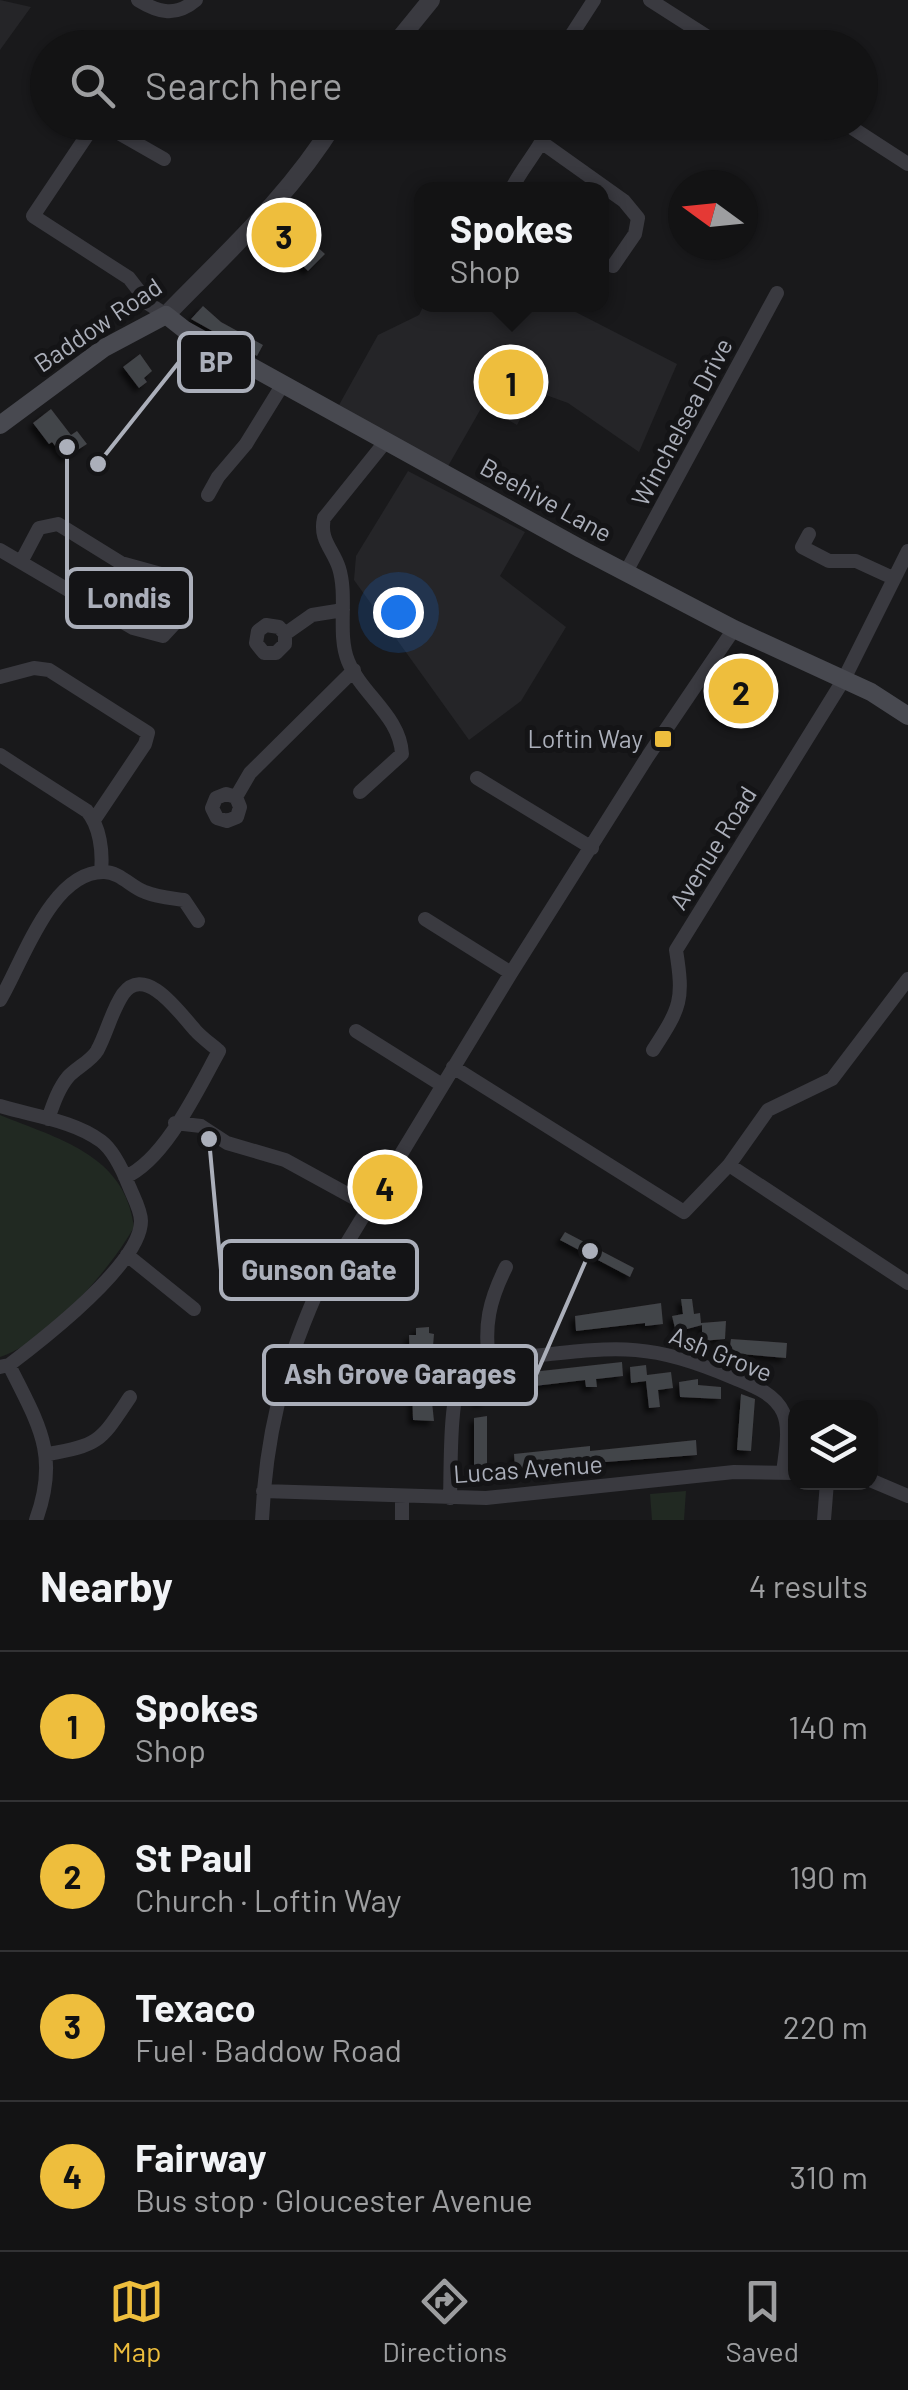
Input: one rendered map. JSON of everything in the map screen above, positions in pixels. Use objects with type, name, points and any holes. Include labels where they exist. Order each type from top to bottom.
[{"type":"main road","name":"Beehive Lane","points":[[166,315],[175,324],[626,572],[734,629],[872,692],[908,716]]},
{"type":"main road","name":"Baddow Road","points":[[0,425],[104,348],[166,315]]},
{"type":"street","points":[[138,0],[152,9],[168,12],[183,10],[196,0]]},
{"type":"street","points":[[407,30],[431,0]]},
{"type":"street","points":[[575,30],[594,0]]},
{"type":"street","points":[[650,0],[697,30]]},
{"type":"street","points":[[84,140],[33,216],[129,278],[149,304],[166,315]]},
{"type":"street","points":[[132,140],[164,159]]},
{"type":"street","name":"Baddow Road","points":[[166,315],[244,239],[295,181],[323,140]]},
{"type":"street","points":[[515,182],[530,156],[545,140]]},
{"type":"street","points":[[871,140],[908,164]]},
{"type":"street","points":[[544,144],[597,182]]},
{"type":"street","points":[[609,190],[638,218],[635,234],[613,266]]},
{"type":"street","name":"Winchelsea Drive","points":[[626,572],[778,293]]},
{"type":"street","points":[[208,494],[246,444],[283,384]]},
{"type":"street","points":[[360,792],[402,754],[402,738],[348,660],[339,568],[323,537],[324,518],[386,441]]},
{"type":"street","points":[[20,562],[39,528],[58,524],[121,563],[161,574]]},
{"type":"street","points":[[809,534],[802,547],[828,561],[856,561],[893,578]]},
{"type":"street","points":[[0,550],[132,628],[164,636],[176,622]]},
{"type":"street","name":"Avenue Road","points":[[653,1050],[672,1020],[682,990],[676,950],[844,679],[908,550]]},
{"type":"street","points":[[285,634],[312,615],[343,610]]},
{"type":"street","points":[[262,1520],[268,1435],[291,1350],[316,1294],[510,973],[734,629]]},
{"type":"street","points":[[0,677],[34,668],[50,670],[148,733],[145,744],[94,820]]},
{"type":"street","points":[[236,797],[250,773],[354,670]]},
{"type":"street","points":[[0,756],[87,811],[94,820],[101,872]]},
{"type":"street","points":[[477,778],[592,848]]},
{"type":"street","points":[[0,1000],[56,897],[87,876],[101,872],[122,877],[144,892],[194,898],[198,921]]},
{"type":"street","points":[[425,919],[510,973]]},
{"type":"street","points":[[453,1067],[684,1212],[729,1166],[768,1110],[832,1079],[908,978]]},
{"type":"street","points":[[48,1120],[66,1079],[96,1054],[125,992],[144,984],[165,998],[219,1050],[155,1157],[126,1177]]},
{"type":"street","points":[[356,1032],[442,1085]]},
{"type":"street","points":[[192,1098],[202,1126]]},
{"type":"street","points":[[0,1106],[83,1131],[104,1142],[126,1177],[141,1218],[139,1236],[127,1255],[88,1300],[4,1366],[35,1417],[48,1454],[46,1490],[36,1520]]},
{"type":"street","points":[[175,1124],[202,1126],[226,1143],[300,1168],[369,1206]]},
{"type":"street","points":[[729,1166],[908,1283]]},
{"type":"street","points":[[127,1255],[194,1309]]},
{"type":"street","points":[[450,1498],[456,1388],[467,1372],[489,1362],[488,1310],[506,1267]]},
{"type":"street","name":"Ash Grove","points":[[489,1362],[617,1348],[666,1353],[760,1389],[773,1399],[787,1424],[788,1448]]},
{"type":"street","points":[[48,1454],[78,1449],[103,1437],[130,1397]]},
{"type":"street","name":"Lucas Avenue","points":[[263,1491],[486,1498],[734,1472],[788,1473]]},
{"type":"street","points":[[878,1483],[908,1496]]},
{"type":"street","points":[[824,1520],[826,1490]]},
{"type":"street","points":[[402,1496],[402,1520]]},
{"type":"shaded area","points":[[0,0],[31,7],[0,50]]},
{"type":"shaded area","points":[[576,312],[677,364],[639,452],[568,403],[535,391],[517,425],[483,405],[447,468],[339,405],[378,335],[419,315]]},
{"type":"shaded area","points":[[408,471],[525,532],[500,576],[566,627],[521,701],[469,740],[354,580],[356,556]]},
{"type":"shaded area","points":[[0,1115],[66,1142],[103,1166],[128,1202],[134,1227],[110,1263],[57,1321],[0,1357]]},
{"type":"shaded area","points":[[686,1491],[684,1520],[652,1520],[650,1494]]},
{"type":"building","points":[[278,219],[296,236],[300,231],[325,254],[308,271],[267,230]]},
{"type":"building","points":[[203,306],[221,322],[263,345],[257,356],[191,319]]},
{"type":"building","points":[[140,354],[152,371],[139,388],[123,367]]},
{"type":"building","points":[[51,409],[71,435],[77,431],[87,444],[65,458],[33,423]]},
{"type":"building","points":[[741,661],[762,672],[735,724],[714,713],[718,705],[722,707]]},
{"type":"building","points":[[565,1232],[634,1268],[630,1277],[560,1240]]},
{"type":"building","points":[[681,1299],[692,1299],[694,1314],[700,1313],[701,1323],[726,1321],[725,1339],[702,1341],[702,1325],[676,1332],[672,1316],[683,1314]]},
{"type":"building","points":[[661,1303],[663,1324],[576,1331],[575,1316]]},
{"type":"building","points":[[429,1327],[429,1333],[434,1334],[430,1383],[434,1421],[413,1420],[412,1383],[416,1382],[417,1363],[410,1364],[409,1335],[416,1335],[416,1328]]},
{"type":"building","points":[[731,1339],[787,1343],[786,1358],[729,1353]]},
{"type":"building","points":[[622,1362],[623,1376],[596,1379],[597,1387],[586,1387],[585,1380],[485,1392],[486,1402],[477,1403],[476,1384],[506,1380],[505,1375]]},
{"type":"building","points":[[646,1365],[647,1375],[671,1372],[673,1388],[658,1390],[660,1407],[649,1408],[646,1381],[631,1383],[630,1367]]},
{"type":"building","points":[[698,1379],[698,1385],[721,1387],[721,1399],[680,1397],[679,1382]]},
{"type":"building","points":[[741,1394],[755,1399],[751,1451],[737,1450]]},
{"type":"building","points":[[487,1416],[487,1476],[474,1477],[474,1418]]},
{"type":"building","points":[[696,1440],[697,1455],[515,1469],[514,1454]]},
{"type":"place","name":"Texaco","points":[[284,235]]},
{"type":"place","name":"Spokes","points":[[511,382]]},
{"type":"place","name":"Londis","points":[[67,447]]},
{"type":"place","name":"BP","points":[[98,464]]},
{"type":"place","name":"St Paul","points":[[741,691]]},
{"type":"place","name":"Loftin Way","points":[[663,739]]},
{"type":"place","name":"Gunson Gate","points":[[209,1139]]},
{"type":"place","name":"Fairway","points":[[385,1187]]},
{"type":"place","name":"Ash Grove Garages","points":[[590,1251]]}]
